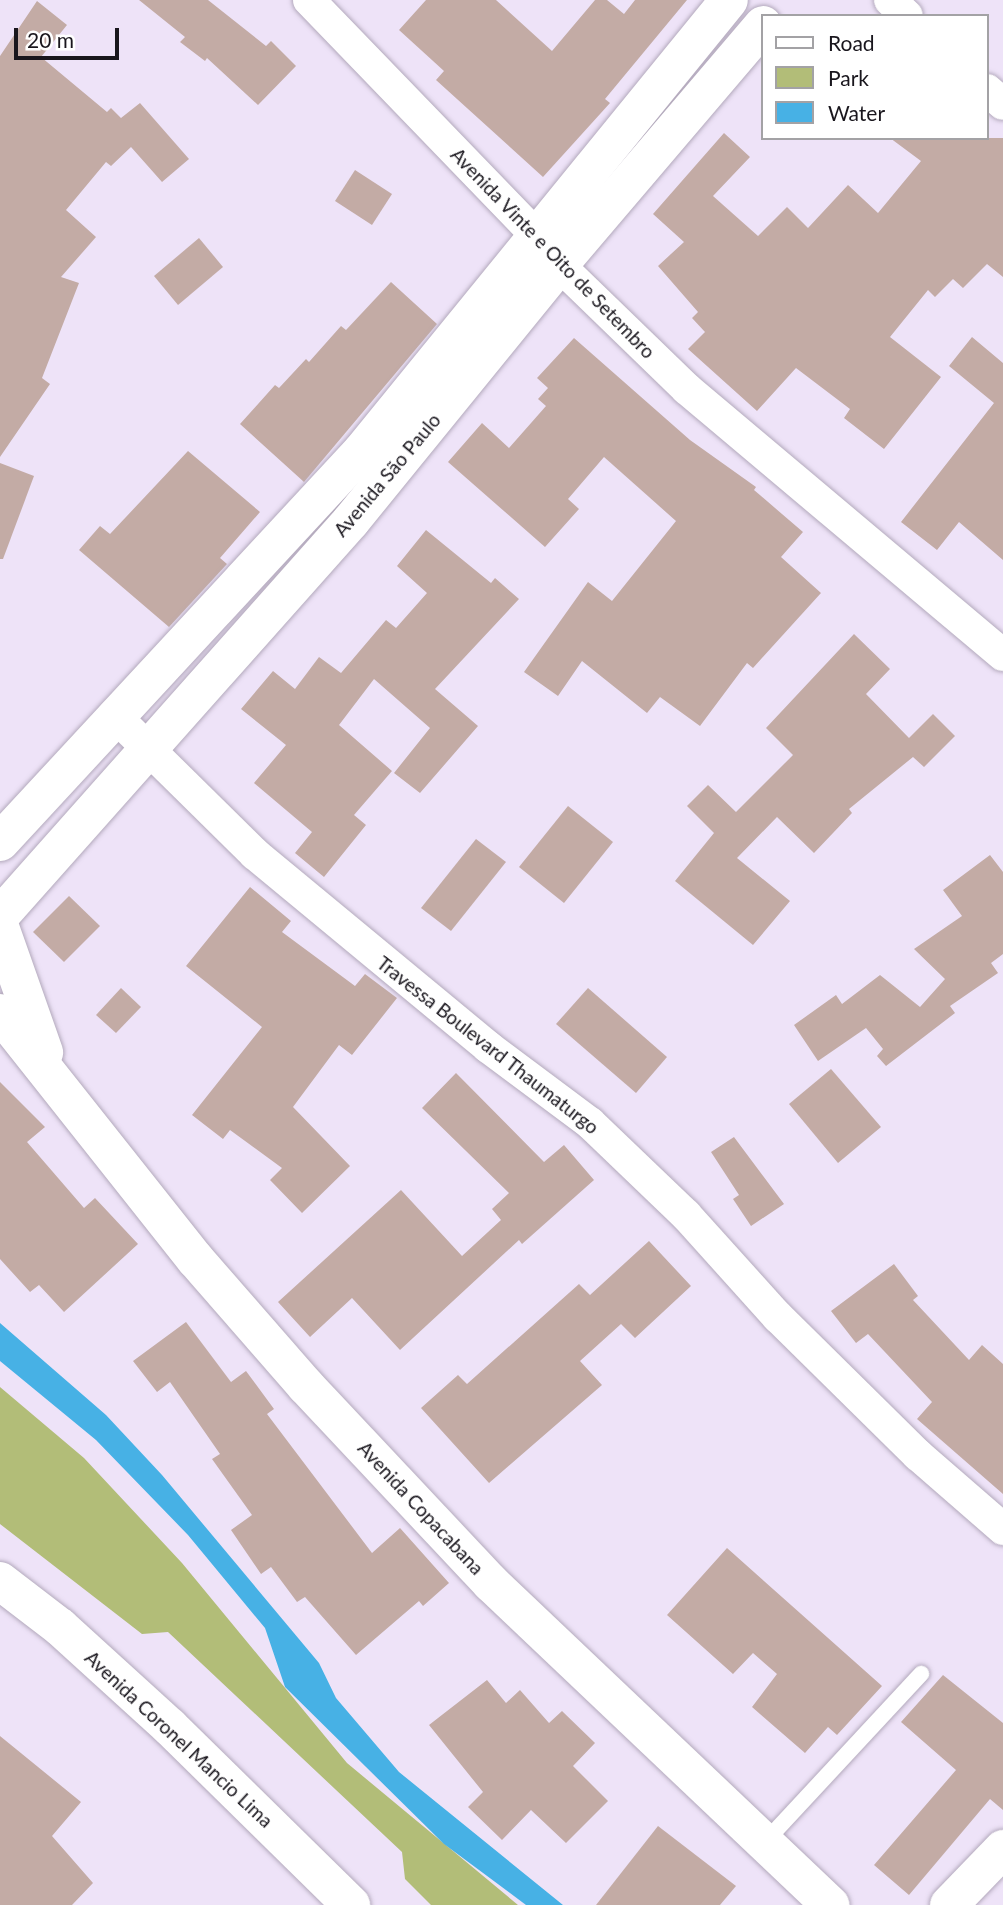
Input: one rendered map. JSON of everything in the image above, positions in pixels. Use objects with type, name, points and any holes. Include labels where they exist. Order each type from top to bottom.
[{"type":"street","name":"Avenida Vinte e Oito de Setembro","points":[[309,0],[549,252],[687,389],[1003,654]]},
{"type":"street","name":"Avenida São Paulo","points":[[0,916],[147,747],[351,521],[549,252],[729,0]]},
{"type":"street","points":[[773,14],[785,0]]},
{"type":"street","points":[[890,0],[905,14]]},
{"type":"street","name":"Avenida São Paulo","points":[[9,826],[762,26]]},
{"type":"street","points":[[989,92],[1003,104]]},
{"type":"street","points":[[321,497],[351,521]]},
{"type":"street","name":"Travessa Boulevard Thaumaturgo","points":[[114,715],[286,881],[477,1039],[590,1123],[686,1215],[778,1317],[918,1455],[1003,1530]]},
{"type":"street","name":"Avenida Copacabana","points":[[0,928],[43,1065]]},
{"type":"street","name":"Avenida Copacabana","points":[[0,1013],[196,1260],[306,1386],[491,1583],[830,1905]]},
{"type":"street","points":[[0,1036],[43,1065]]},
{"type":"street","name":"Avenida Coronel Mancio Lima","points":[[0,1581],[60,1627],[170,1727],[351,1905]]},
{"type":"street","points":[[949,1905],[1003,1849]]},
{"type":"lane","points":[[764,1843],[921,1674]]},
{"type":"green space","points":[[0,1387],[84,1458],[182,1563],[347,1763],[518,1905],[431,1905],[405,1879],[402,1852],[168,1632],[142,1634],[0,1524]]},
{"type":"water","points":[[0,1323],[106,1415],[162,1475],[319,1663],[336,1698],[399,1772],[563,1905],[526,1905],[444,1844],[285,1687],[265,1628],[188,1535],[96,1440],[0,1361]]},
{"type":"building","points":[[139,0],[208,0],[266,46],[271,41],[296,66],[258,105],[207,58],[205,61],[180,42],[185,37]]},
{"type":"building","points":[[426,0],[496,0],[552,51],[595,0],[607,0],[624,14],[635,0],[687,0],[605,99],[610,103],[543,177],[436,80],[444,71],[399,30]]},
{"type":"building","points":[[37,1],[67,25],[41,57],[107,112],[111,108],[121,118],[140,103],[189,159],[162,182],[131,147],[111,166],[106,162],[66,210],[96,237],[61,277],[79,283],[42,378],[50,384],[0,457],[0,56]]},
{"type":"building","points":[[724,133],[750,157],[713,196],[758,236],[787,207],[808,228],[848,185],[878,213],[921,161],[893,140],[1003,138],[1003,277],[987,264],[963,288],[953,279],[935,297],[928,290],[890,337],[941,377],[884,449],[844,418],[850,409],[796,368],[757,411],[688,349],[705,332],[692,318],[698,312],[658,266],[684,242],[653,214]]},
{"type":"building","points":[[355,170],[392,194],[372,225],[335,201]]},
{"type":"building","points":[[199,238],[223,267],[178,305],[154,276]]},
{"type":"building","points":[[391,282],[437,324],[304,482],[240,424],[275,385],[279,388],[306,359],[309,362],[341,326],[346,330]]},
{"type":"building","points":[[972,337],[1003,363],[1003,560],[959,522],[937,550],[901,522],[994,403],[949,366]]},
{"type":"building","points":[[574,338],[690,440],[756,487],[754,490],[803,532],[781,557],[821,593],[753,668],[747,663],[700,726],[660,697],[647,713],[582,661],[558,696],[524,672],[588,582],[612,601],[676,521],[604,457],[568,499],[579,509],[545,547],[448,462],[482,423],[509,448],[546,406],[538,399],[548,388],[537,378]]},
{"type":"building","points":[[188,451],[260,512],[220,558],[227,564],[169,627],[79,550],[100,526],[110,534]]},
{"type":"building","points":[[0,463],[34,476],[3,559],[0,559]]},
{"type":"building","points":[[426,530],[491,583],[495,578],[519,599],[435,689],[478,726],[420,793],[394,773],[430,728],[374,679],[339,725],[392,771],[354,815],[366,825],[324,877],[295,853],[312,832],[254,783],[286,745],[241,709],[273,671],[295,689],[319,657],[341,673],[386,620],[396,628],[427,593],[397,566]]},
{"type":"building","points":[[854,634],[890,669],[866,694],[909,738],[933,714],[955,736],[924,767],[913,757],[849,809],[852,813],[814,853],[777,817],[737,858],[790,901],[753,945],[675,881],[714,833],[687,806],[708,785],[736,812],[793,755],[766,728]]},
{"type":"building","points":[[568,806],[613,842],[564,903],[519,867]]},
{"type":"building","points":[[476,839],[506,862],[451,931],[421,908]]},
{"type":"building","points":[[990,855],[1003,872],[1003,954],[991,963],[998,973],[950,1006],[955,1013],[886,1066],[877,1056],[883,1049],[866,1028],[818,1061],[794,1025],[836,995],[842,1004],[880,975],[920,1007],[945,979],[914,949],[962,916],[943,890]]},
{"type":"building","points":[[250,887],[291,921],[282,932],[355,986],[365,974],[397,998],[352,1055],[339,1045],[293,1107],[350,1166],[302,1213],[270,1180],[282,1168],[230,1130],[223,1139],[192,1115],[262,1027],[186,966]]},
{"type":"building","points":[[69,896],[100,926],[64,962],[33,932]]},
{"type":"building","points":[[121,988],[141,1007],[116,1033],[96,1015]]},
{"type":"building","points":[[588,988],[667,1057],[636,1093],[556,1024]]},
{"type":"building","points":[[831,1069],[881,1127],[838,1163],[789,1104]]},
{"type":"building","points":[[456,1073],[544,1162],[564,1145],[594,1180],[522,1244],[519,1240],[400,1350],[352,1298],[310,1337],[278,1302],[401,1190],[462,1256],[501,1220],[492,1209],[509,1193],[422,1108]]},
{"type":"building","points":[[0,1082],[45,1127],[27,1142],[84,1208],[95,1198],[138,1244],[64,1312],[39,1285],[30,1292],[0,1259]]},
{"type":"building","points":[[734,1137],[784,1204],[751,1226],[733,1199],[739,1195],[711,1152]]},
{"type":"building","points":[[649,1241],[691,1286],[635,1338],[621,1324],[580,1361],[602,1385],[489,1483],[421,1408],[458,1375],[467,1384],[579,1284],[590,1295]]},
{"type":"building","points":[[894,1264],[918,1296],[913,1300],[969,1360],[982,1345],[1003,1364],[1003,1494],[917,1419],[932,1402],[868,1334],[856,1343],[831,1311]]},
{"type":"building","points":[[186,1322],[231,1382],[246,1371],[274,1409],[267,1414],[372,1553],[400,1528],[449,1583],[423,1606],[419,1601],[356,1655],[305,1597],[297,1602],[271,1567],[261,1574],[231,1530],[252,1515],[212,1459],[220,1454],[170,1382],[157,1392],[133,1361]]},
{"type":"building","points":[[727,1548],[882,1686],[837,1735],[828,1727],[805,1753],[752,1707],[777,1674],[753,1653],[733,1674],[667,1615]]},
{"type":"building","points":[[943,1675],[1003,1723],[1003,1810],[990,1799],[909,1895],[874,1865],[956,1770],[901,1722]]},
{"type":"building","points":[[487,1680],[506,1703],[520,1690],[549,1723],[562,1711],[595,1743],[573,1766],[608,1801],[566,1843],[531,1810],[502,1840],[468,1807],[483,1792],[429,1725]]},
{"type":"building","points":[[0,1736],[81,1802],[52,1836],[93,1883],[72,1905],[0,1905]]},
{"type":"building","points":[[658,1826],[736,1886],[720,1905],[596,1905]]}]
